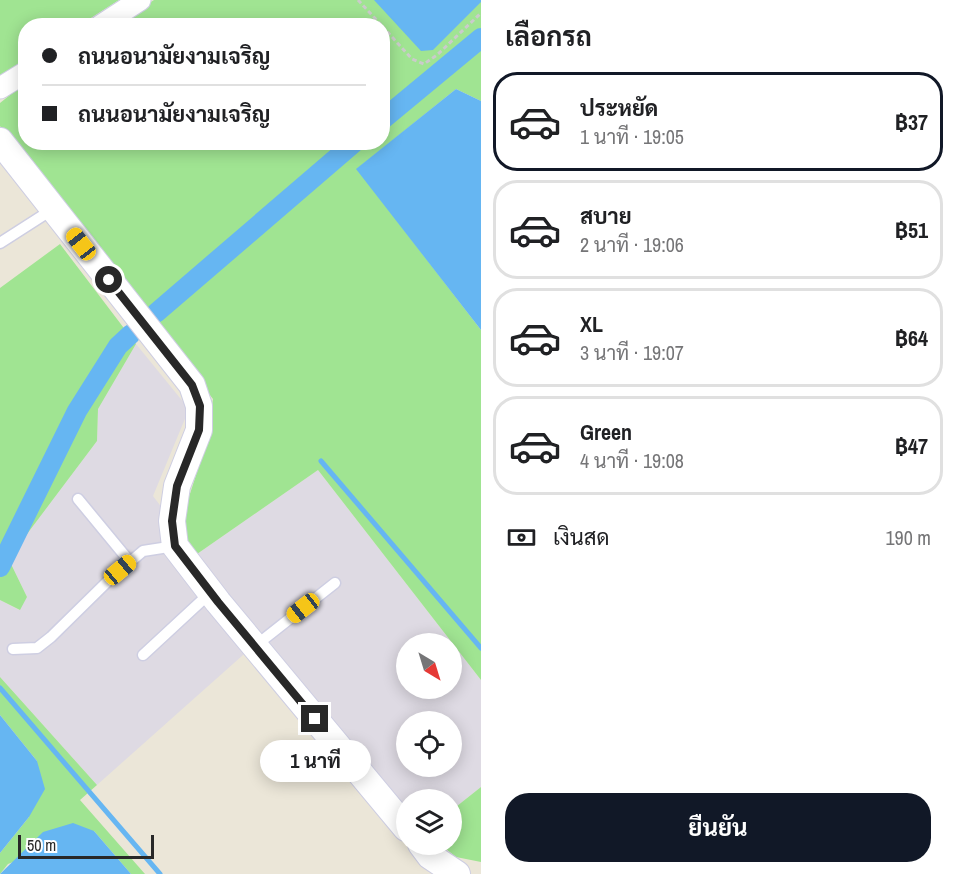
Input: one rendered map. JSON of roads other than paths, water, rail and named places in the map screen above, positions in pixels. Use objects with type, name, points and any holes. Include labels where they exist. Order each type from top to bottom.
[{"type":"street","points":[[112,18],[140,0]]},
{"type":"street","points":[[0,88],[18,77]]},
{"type":"street","points":[[0,141],[192,385],[200,406],[199,430],[177,486],[172,521],[175,546],[210,593],[396,816]]},
{"type":"street","points":[[429,855],[457,874]]},
{"type":"lane","points":[[0,243],[53,209]]},
{"type":"lane","points":[[78,499],[130,562]]},
{"type":"lane","points":[[13,649],[37,648],[143,551],[175,546]]},
{"type":"lane","points":[[255,647],[335,583]]},
{"type":"lane","points":[[143,655],[210,593]]},
{"type":"water","points":[[374,0],[481,0],[481,2],[433,50],[421,51]]},
{"type":"water","points":[[456,89],[481,101],[481,330],[356,169],[380,150],[390,150],[390,142]]},
{"type":"water","points":[[0,715],[37,761],[45,789],[29,817],[0,853]]},
{"type":"water","points":[[73,823],[94,831],[131,874],[0,874],[43,832]]},
{"type":"waterway","points":[[390,113],[481,38]]},
{"type":"waterway","points":[[156,313],[346,150]]},
{"type":"waterway","points":[[0,567],[77,411],[118,346],[131,334]]},
{"type":"waterway","points":[[321,461],[481,648]]},
{"type":"waterway","points":[[0,688],[160,874]]}]
